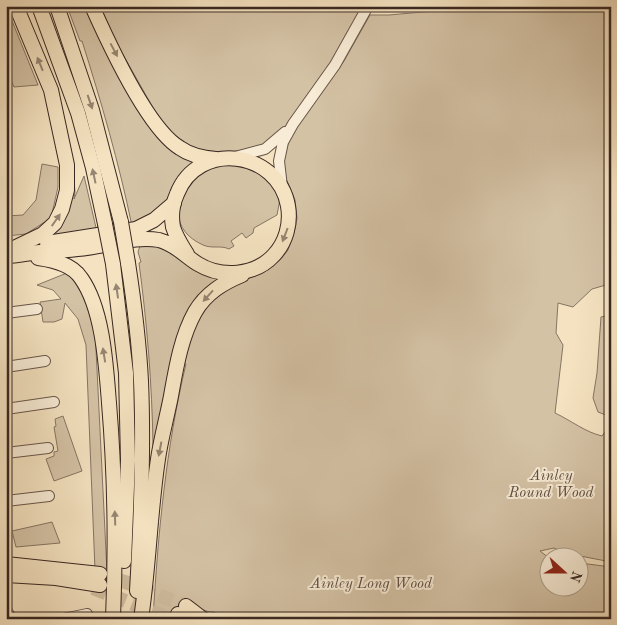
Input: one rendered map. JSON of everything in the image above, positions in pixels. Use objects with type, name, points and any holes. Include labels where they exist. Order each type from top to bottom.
[{"type":"highway","points":[[11,252],[43,234],[55,223],[62,209],[67,190],[67,165],[51,90],[16,6]]},
{"type":"highway","points":[[39,6],[78,113],[93,168],[112,264],[126,373],[128,460],[120,619]]},
{"type":"highway","points":[[57,6],[92,110],[121,222],[135,309],[141,380],[142,449],[141,523],[135,619]]},
{"type":"highway","points":[[92,6],[135,90],[164,135],[186,152],[200,157],[216,159],[234,158],[253,162],[262,167],[274,176],[282,188],[289,212],[285,237],[281,246],[271,258],[261,265],[223,283],[210,293],[196,311],[187,331],[177,362],[158,460],[141,619]]},
{"type":"highway","points":[[187,254],[174,228],[172,216],[174,203],[178,190],[190,173],[216,159]]},
{"type":"highway","points":[[11,252],[136,229],[154,220],[174,203]]},
{"type":"highway","points":[[11,252],[91,248],[141,238],[166,242],[187,254],[196,262],[216,272],[249,271]]},
{"type":"highway","points":[[11,252],[50,259],[69,267],[82,278],[96,311],[107,371],[112,439],[116,547],[113,619]]},
{"type":"highway","points":[[6,564],[97,582]]},
{"type":"highway","points":[[6,574],[97,582]]},
{"type":"highway","points":[[6,580],[97,582]]},
{"type":"highway","points":[[183,613],[203,619]]},
{"type":"street","points":[[282,188],[279,166],[282,144],[293,124],[335,65],[368,6]]},
{"type":"street","points":[[234,158],[265,149],[293,124]]},
{"type":"street","points":[[6,313],[37,309]]},
{"type":"street","points":[[6,367],[45,362]]},
{"type":"street","points":[[6,409],[54,402]]},
{"type":"street","points":[[6,453],[48,448]]},
{"type":"street","points":[[6,501],[49,496]]},
{"type":"street","points":[[6,609],[11,619]]},
{"type":"street","points":[[63,619],[88,616]]},
{"type":"green space","points":[[6,6],[38,85],[14,87],[6,68]]},
{"type":"green space","points":[[67,6],[86,6],[132,96],[199,160],[165,205],[132,226],[96,86],[82,41],[80,41]]},
{"type":"green space","points":[[100,6],[363,6],[321,78],[279,135],[255,151],[209,154],[189,149],[155,116],[152,106],[117,44]]},
{"type":"green space","points":[[448,6],[611,6],[611,307],[609,307],[609,295],[606,285],[592,289],[573,307],[558,303],[556,333],[563,345],[555,413],[584,429],[602,436],[611,424],[611,562],[590,558],[590,548],[540,548],[540,598],[590,598],[590,564],[611,567],[609,619],[223,619],[214,612],[187,606],[178,609],[178,619],[153,619],[164,491],[173,427],[186,364],[184,362],[188,341],[207,301],[242,281],[263,273],[280,260],[288,250],[297,218],[295,200],[285,176],[284,158],[290,137],[344,61],[370,15],[445,10]]},
{"type":"green space","points":[[42,164],[58,167],[58,187],[51,218],[26,234],[6,236],[6,216],[23,215],[36,200]]},
{"type":"green space","points":[[218,164],[251,166],[270,179],[280,199],[277,215],[254,228],[253,233],[246,238],[242,233],[231,241],[234,246],[229,249],[203,245],[192,239],[180,223],[179,205],[187,186],[196,175]]},
{"type":"green space","points":[[73,168],[74,199],[84,176],[97,232],[44,236]]},
{"type":"green space","points":[[157,244],[220,278],[207,290],[156,444],[153,445],[149,354],[139,263],[141,262],[138,252],[140,246]]},
{"type":"green space","points":[[67,273],[86,299],[95,329],[107,572],[95,570],[86,345],[78,319],[65,303],[62,319],[54,322],[43,322],[40,302],[61,299],[53,290],[37,285]]},
{"type":"green space","points":[[611,315],[611,417],[598,412],[593,398],[597,373],[601,317]]},
{"type":"green space","points":[[63,416],[82,471],[54,481],[46,459],[54,456],[54,452],[58,451],[54,427],[56,426],[55,419]]},
{"type":"green space","points":[[52,522],[60,543],[16,547],[12,531]]},
{"type":"tunnel","points":[[100,574],[134,585],[186,606]]},
{"type":"tunnel","points":[[93,588],[171,619]]},
{"type":"park label","name":"Ainley Round Wood","points":[[551,484]]},
{"type":"park label","name":"Ainley Long Wood","points":[[371,584]]}]
